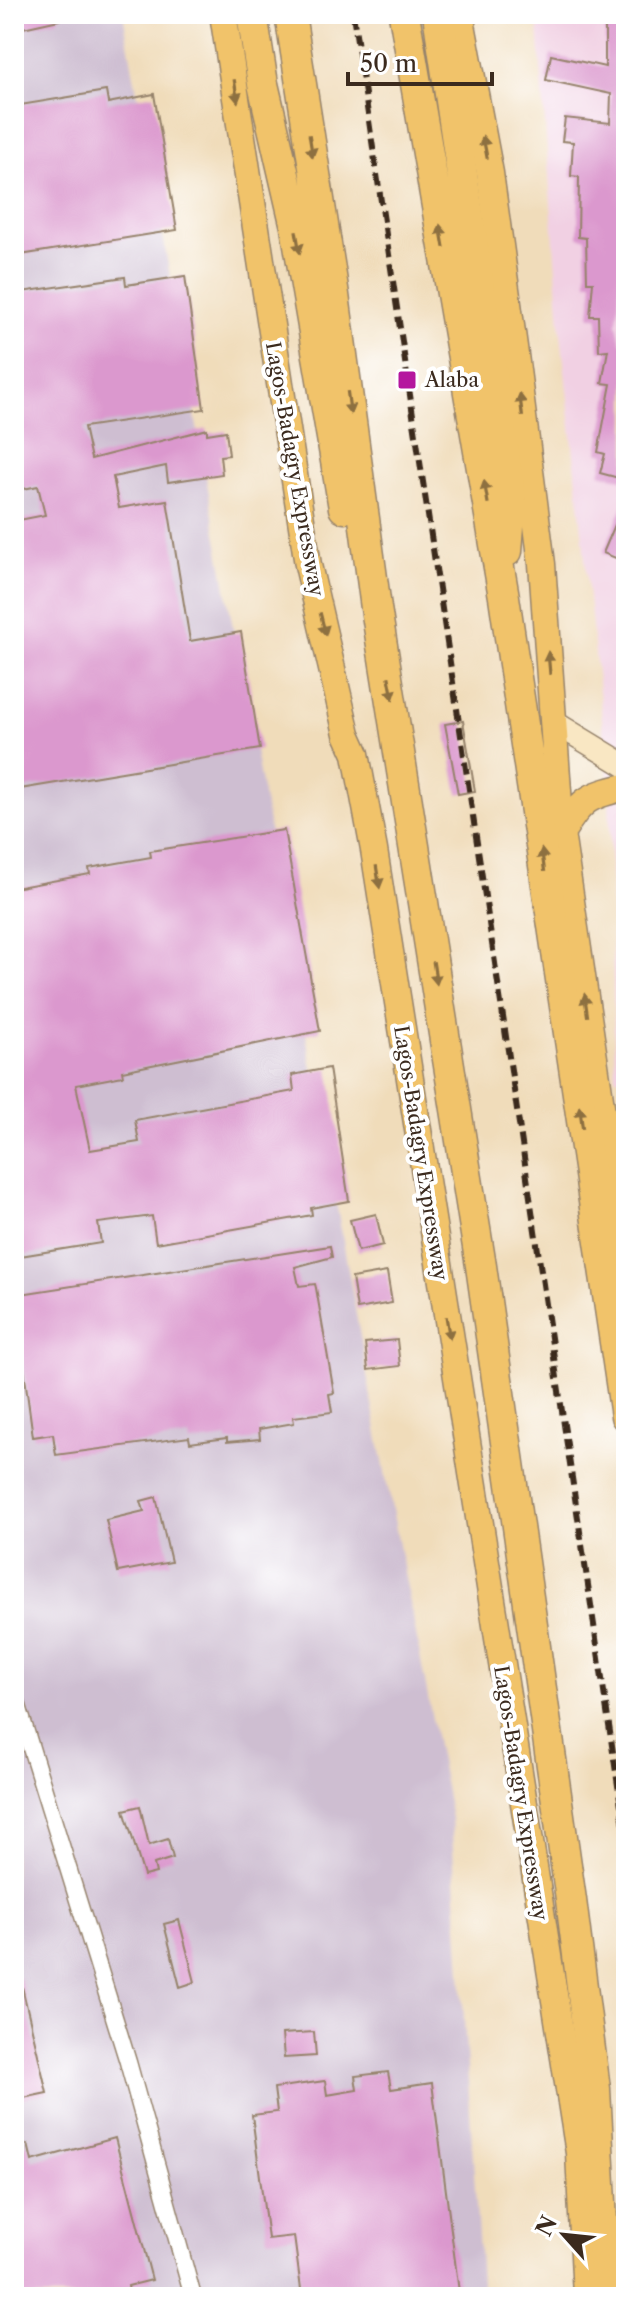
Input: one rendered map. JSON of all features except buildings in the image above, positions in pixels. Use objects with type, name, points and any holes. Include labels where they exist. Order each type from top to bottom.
[{"type":"highway","points":[[252,14],[263,84],[296,227],[347,524],[376,608]]},
{"type":"highway","name":"Lagos-Badagry Expressway","points":[[290,14],[336,310],[376,608],[481,1266],[571,1900],[595,2089],[606,2297]]},
{"type":"highway","points":[[404,14],[504,597],[626,1416]]},
{"type":"highway","points":[[438,14],[511,501],[504,597]]},
{"type":"main road","name":"Lagos-Badagry Expressway","points":[[223,14],[308,565],[347,734],[356,754],[374,850],[579,2153],[586,2297]]},
{"type":"main road","points":[[460,14],[490,173],[514,347],[542,564],[561,833],[626,1276]]},
{"type":"main road","points":[[561,833],[581,802],[591,795],[626,787]]},
{"type":"street","points":[[552,721],[626,766]]},
{"type":"street","points":[[14,1693],[128,2062],[193,2297]]},
{"type":"shaded area","points":[[14,14],[123,14],[374,1414],[451,1818],[482,2297],[14,2297]]},
{"type":"shaded area","points":[[537,14],[626,14],[626,1081],[615,1077],[609,785],[560,324]]},
{"type":"railway","points":[[353,14],[626,1839]]},
{"type":"place","name":"Alaba","points":[[407,380]]}]
